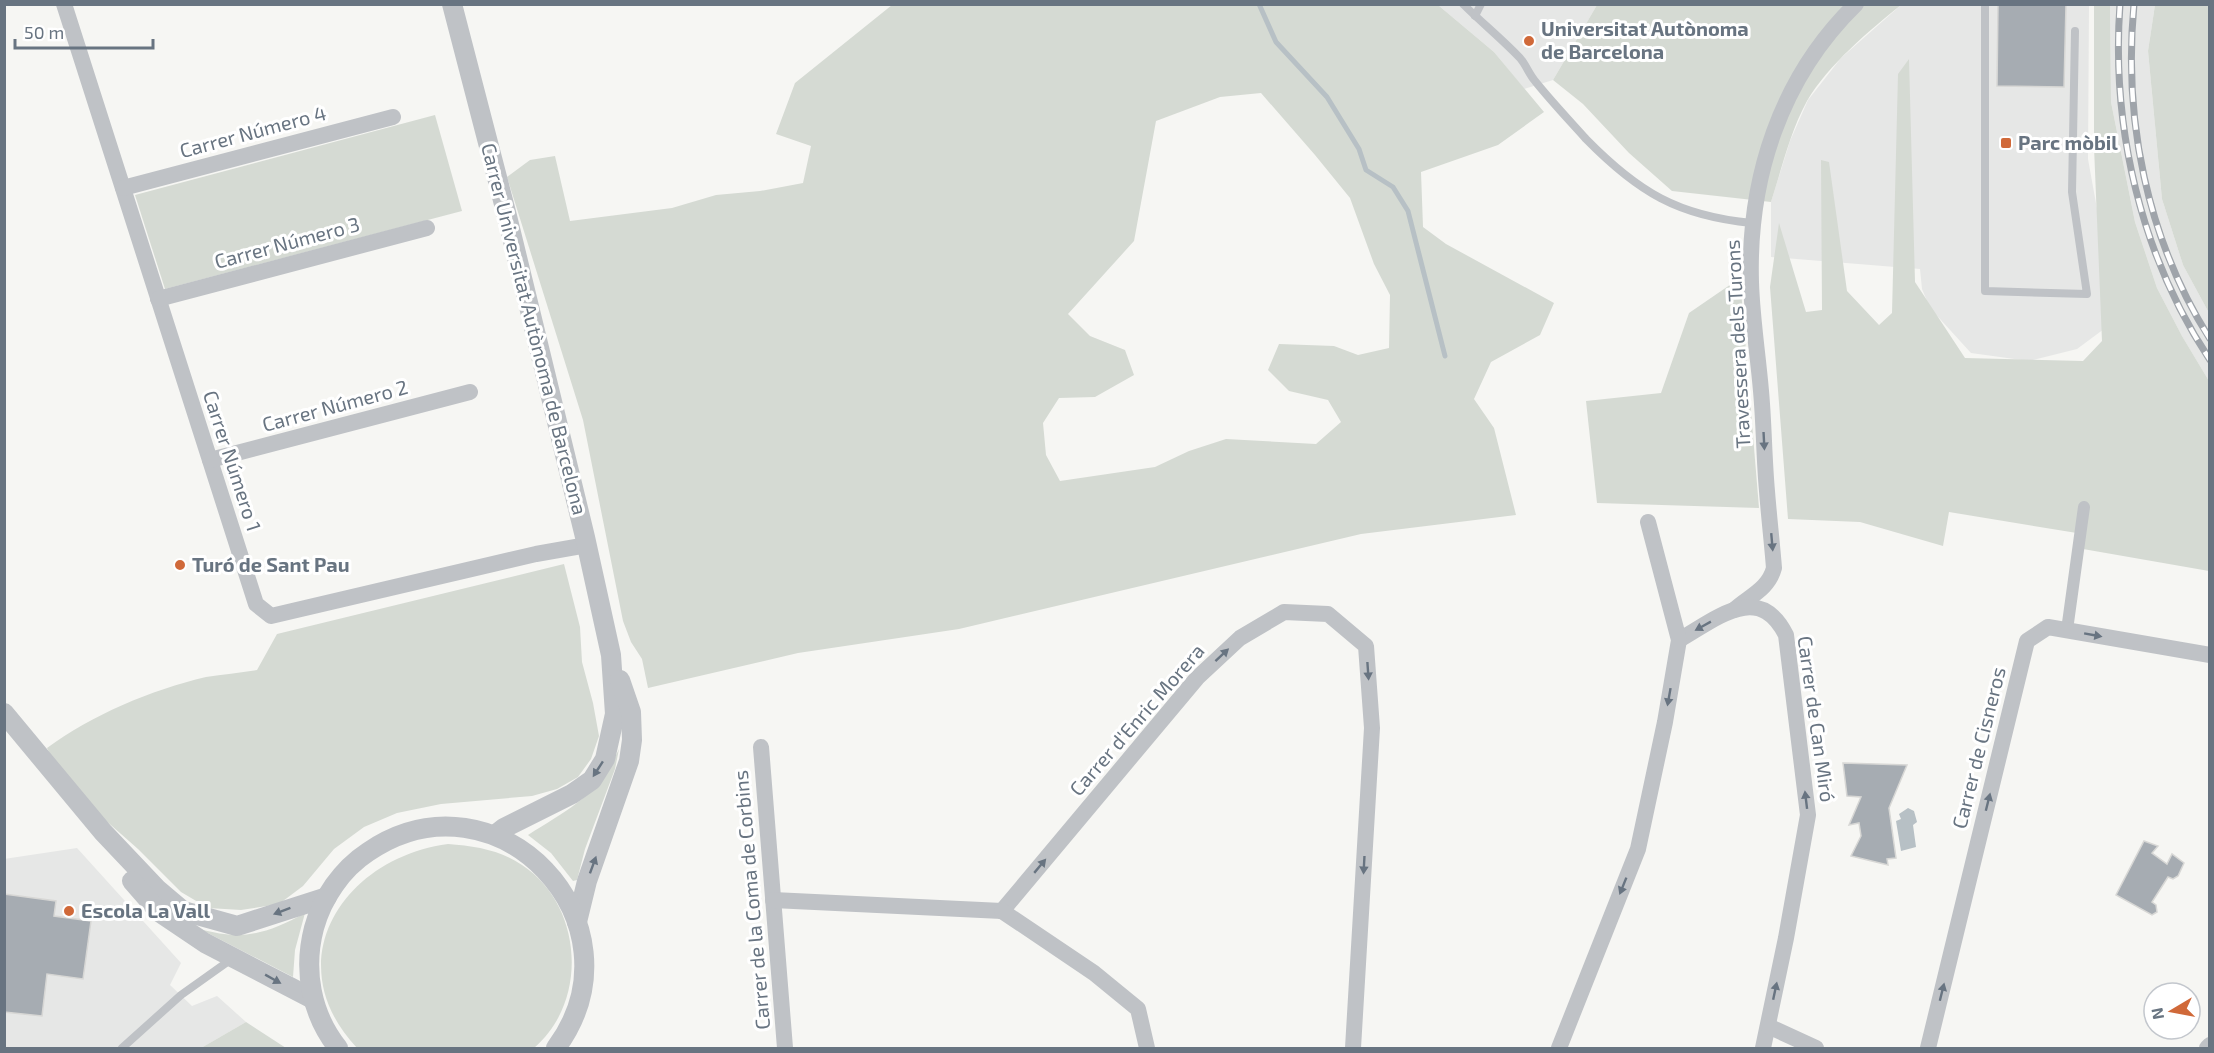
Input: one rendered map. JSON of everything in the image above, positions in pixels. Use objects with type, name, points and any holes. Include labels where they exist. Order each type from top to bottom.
[{"type":"street","name":"Carrer Número 1","points":[[64,4],[256,604],[271,616],[536,554],[586,545]]},
{"type":"street","name":"Carrer Universitat Autònoma de Barcelona","points":[[452,4],[503,200],[611,655],[631,712],[632,740],[629,761],[587,881],[577,922]]},
{"type":"street","name":"Travessera dels Turons","points":[[1767,488],[1763,406],[1751,284],[1752,223],[1762,164],[1778,120],[1801,74],[1851,6]]},
{"type":"street","name":"Carrer Número 4","points":[[123,188],[393,117]]},
{"type":"street","name":"Carrer Número 3","points":[[158,299],[427,228]]},
{"type":"street","name":"Carrer Número 2","points":[[210,460],[470,392]]},
{"type":"street","name":"Carrer de Can Miró","points":[[1679,640],[1734,610],[1760,591],[1772,577],[1774,568],[1767,488]]},
{"type":"street","points":[[2067,630],[2084,507]]},
{"type":"street","points":[[1559,1048],[1638,849],[1665,722],[1679,640],[1648,522]]},
{"type":"street","name":"Carrer de Can Miró","points":[[1734,610],[1759,607],[1779,622],[1786,635],[1808,815],[1763,1048]]},
{"type":"street","name":"Carrer d'Enric Morera","points":[[1002,911],[1197,678],[1240,638],[1284,612],[1328,614],[1366,646],[1372,728],[1353,1048]]},
{"type":"street","name":"Carrer de Cisneros","points":[[1928,1048],[2027,641],[2048,627],[2210,655]]},
{"type":"street","name":"Carrer Universitat Autònoma de Barcelona","points":[[495,836],[504,828],[573,794],[592,780],[605,759],[615,714],[611,655]]},
{"type":"street","points":[[4,713],[34,759],[159,912],[205,943],[313,999]]},
{"type":"street","points":[[4,734],[34,759]]},
{"type":"street","name":"Carrer de la Coma de Corbins","points":[[761,747],[785,1048]]},
{"type":"street","points":[[338,1048],[322,1023],[313,999],[309,977],[310,947],[315,924],[327,897],[343,874],[378,845],[413,831],[440,827],[468,828],[495,836],[524,850],[549,872],[564,892],[577,922],[584,953],[583,984],[565,1043]]},
{"type":"street","points":[[98,835],[183,910],[237,927],[327,897]]},
{"type":"street","points":[[773,900],[1002,911],[1094,972],[1138,1009],[1147,1048]]},
{"type":"street","points":[[1768,1026],[1816,1048]]},
{"type":"lane","points":[[1464,4],[1521,59],[1533,79],[1566,117],[1614,167],[1637,185],[1684,209],[1728,220],[1752,223]]},
{"type":"lane","points":[[1475,16],[1481,4]]},
{"type":"lane","points":[[1985,4],[1985,291],[2087,294],[2072,192],[2075,31]]},
{"type":"lane","points":[[122,1048],[181,995],[233,957]]},
{"type":"shaded area","points":[[892,5],[1438,5],[1494,52],[1544,112],[1498,145],[1421,172],[1423,227],[1446,244],[1554,303],[1540,335],[1491,362],[1474,399],[1494,428],[1516,515],[1361,534],[959,629],[798,653],[648,688],[642,659],[631,642],[623,621],[583,420],[507,177],[530,160],[555,156],[570,221],[672,208],[716,195],[760,191],[803,183],[811,146],[776,134],[795,83]],"holes":[[[1261,93],[1350,198],[1374,264],[1390,295],[1389,348],[1358,355],[1334,346],[1279,344],[1268,370],[1289,391],[1328,400],[1341,422],[1316,444],[1226,439],[1189,451],[1155,467],[1060,481],[1046,455],[1043,423],[1059,398],[1095,397],[1134,375],[1125,350],[1090,336],[1068,314],[1134,241],[1156,121],[1220,97]]]},
{"type":"shaded area","name":"Universitat Autònoma de Barcelona","points":[[1438,5],[1597,5],[1553,80],[1524,89],[1494,52]]},
{"type":"shaded area","points":[[1597,5],[1901,5],[1850,49],[1826,74],[1807,101],[1787,150],[1771,202],[1672,191],[1629,153],[1583,104],[1553,80]]},
{"type":"shaded area","points":[[1901,5],[2089,5],[2088,159],[2110,281],[2104,329],[2077,349],[2029,361],[1971,353],[1930,308],[1922,289],[1920,269],[1771,257],[1771,202],[1790,141],[1808,100],[1841,58]]},
{"type":"shaded area","points":[[2094,5],[2110,5],[2111,102],[2135,222],[2157,288],[2209,381],[2209,571],[2083,549],[2083,534],[1949,512],[1943,546],[1860,522],[1788,519],[1770,287],[1779,223],[1806,312],[1822,310],[1821,160],[1829,162],[1847,291],[1879,325],[1892,313],[1898,74],[1909,59],[1915,282],[1965,358],[2083,361],[2102,341],[2094,147]]},
{"type":"shaded area","points":[[2110,5],[2155,5],[2148,51],[2162,199],[2183,265],[2209,313],[2209,381],[2157,288],[2135,222],[2111,102]]},
{"type":"shaded area","points":[[2155,5],[2209,5],[2209,313],[2183,265],[2162,199],[2148,51]]},
{"type":"shaded area","points":[[435,115],[462,211],[165,289],[135,195]]},
{"type":"shaded area","points":[[1740,278],[1759,508],[1597,503],[1586,401],[1661,393],[1689,313]]},
{"type":"shaded area","points":[[564,564],[580,627],[582,662],[599,736],[591,759],[578,777],[557,789],[532,796],[441,804],[397,813],[364,827],[334,849],[303,886],[279,904],[241,910],[208,908],[181,892],[104,819],[56,766],[47,748],[103,714],[143,696],[206,677],[257,670],[277,634]]},
{"type":"shaded area","points":[[619,749],[615,769],[585,849],[577,880],[573,881],[551,853],[528,835],[569,809],[592,790]]},
{"type":"shaded area","points":[[1908,808],[1914,811],[1917,822],[1913,825],[1916,847],[1901,851],[1896,821],[1901,819],[1899,814]]},
{"type":"shaded area","points":[[448,844],[496,852],[522,865],[542,882],[557,904],[567,928],[572,954],[570,980],[564,1005],[552,1028],[534,1048],[357,1048],[333,1015],[322,982],[323,949],[333,919],[352,892],[378,870],[411,853]]},
{"type":"shaded area","name":"Escola La Vall","points":[[77,848],[181,963],[170,985],[192,1006],[217,996],[246,1022],[201,1048],[5,1048],[4,859]]},
{"type":"shaded area","points":[[305,913],[295,950],[293,977],[200,929],[229,935],[242,935],[278,926]]},
{"type":"shaded area","points":[[246,1022],[286,1048],[201,1048]]},
{"type":"building","points":[[1998,4],[2066,4],[2064,87],[1997,86]]},
{"type":"building","points":[[1843,763],[1907,765],[1889,808],[1896,858],[1887,859],[1888,865],[1851,856],[1861,836],[1859,823],[1849,825],[1861,797],[1847,796]]},
{"type":"building","points":[[2144,841],[2158,846],[2152,853],[2167,864],[2172,854],[2184,863],[2178,876],[2173,879],[2168,877],[2152,902],[2156,905],[2157,912],[2152,915],[2116,895]]},
{"type":"building","points":[[4,894],[56,901],[54,916],[91,921],[83,979],[47,974],[42,1016],[4,1012]]},
{"type":"waterway","points":[[1259,4],[1276,42],[1327,97],[1359,149],[1366,170],[1393,187],[1408,211],[1445,356]]},
{"type":"railway","points":[[2120,4],[2118,51],[2121,97],[2126,144],[2136,190],[2149,234],[2166,278],[2186,320],[2210,360]]},
{"type":"railway","points":[[2134,4],[2132,91],[2144,178],[2155,220],[2170,261],[2188,301],[2210,339]]},
{"type":"place","name":"Universitat Autònoma de Barcelona","points":[[1529,41]]},
{"type":"place","name":"Parc mòbil","points":[[2006,143]]},
{"type":"place","name":"Turó de Sant Pau","points":[[180,565]]},
{"type":"place","name":"Escola La Vall","points":[[69,911]]}]
